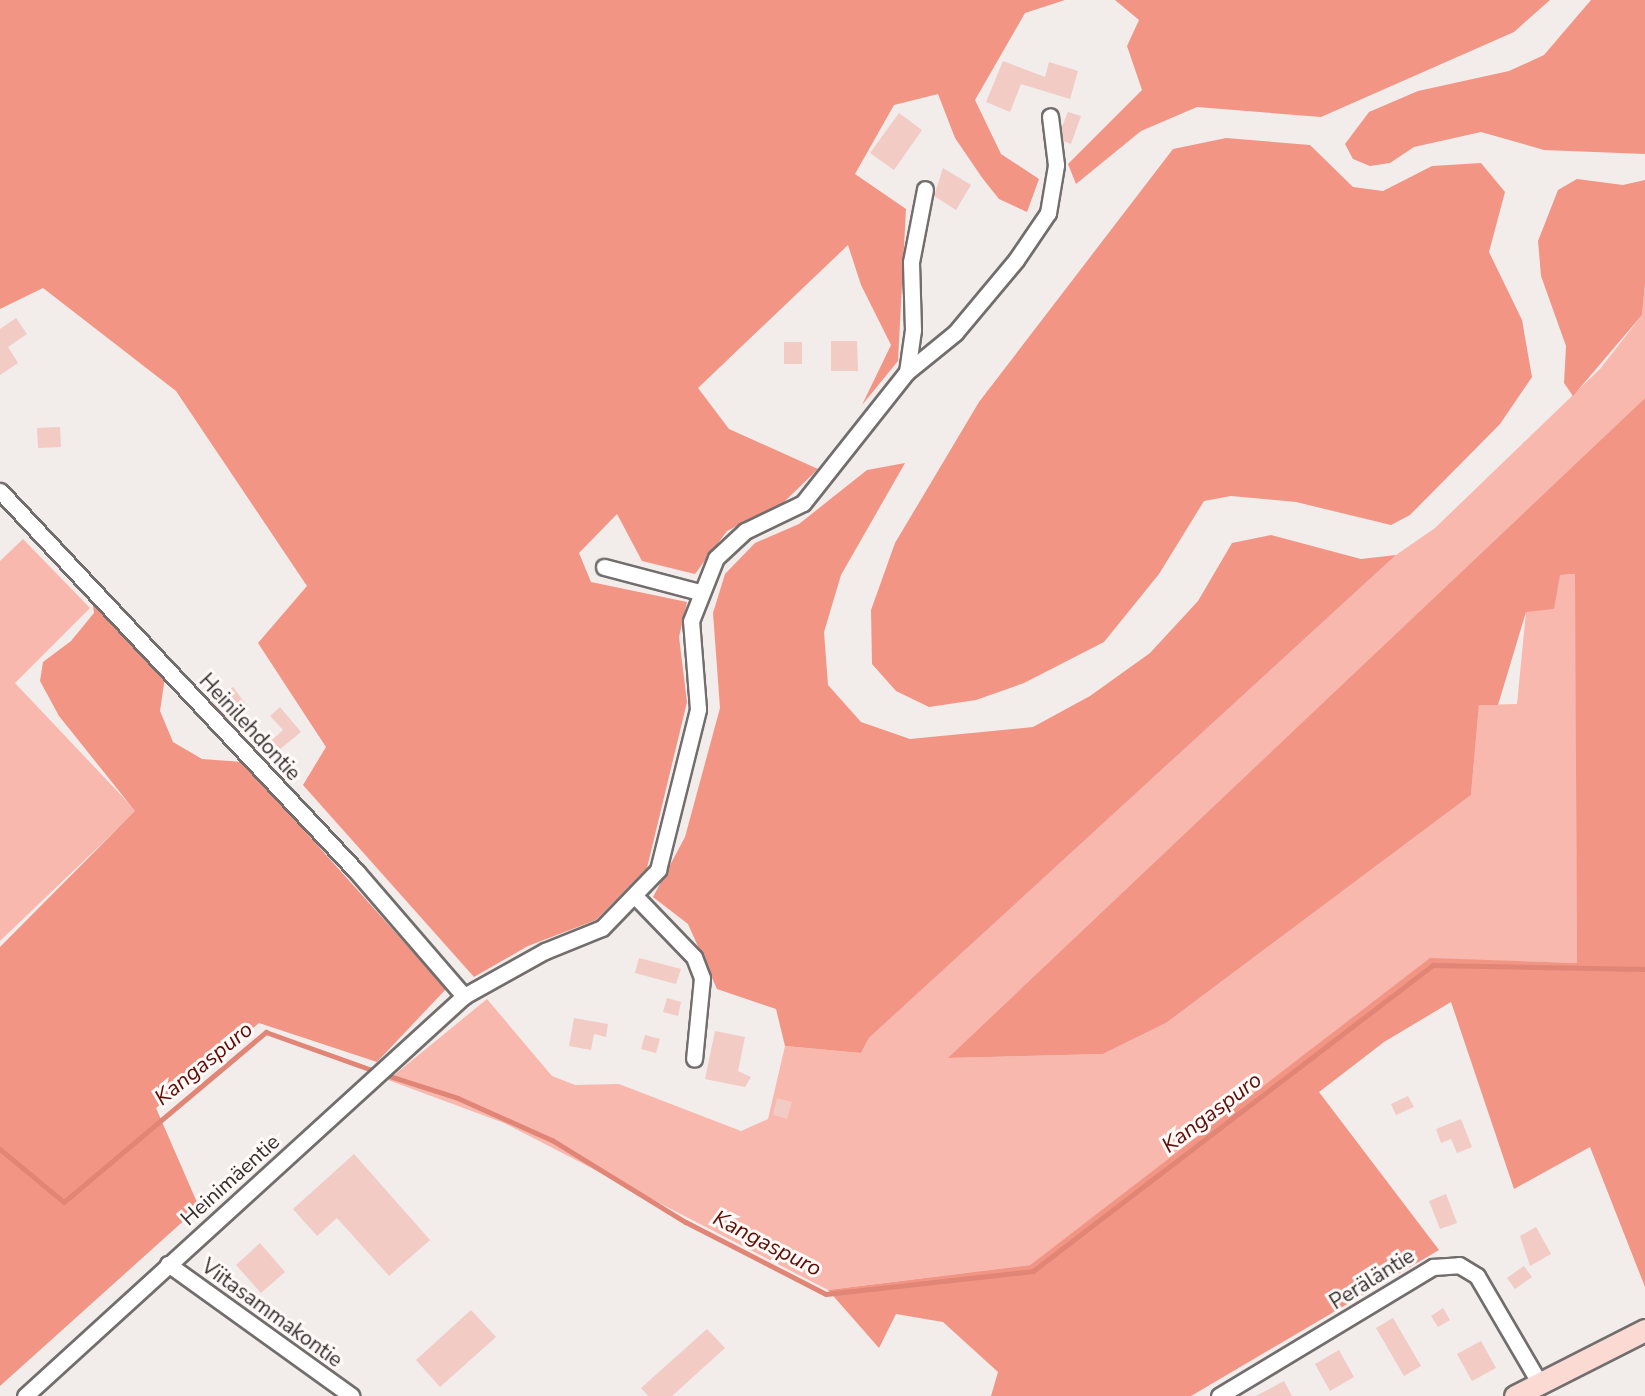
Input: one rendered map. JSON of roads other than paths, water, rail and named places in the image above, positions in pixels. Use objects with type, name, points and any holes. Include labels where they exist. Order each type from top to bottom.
[{"type":"street","name":"Heinimäentie","points":[[25,1396],[464,996],[545,951],[602,928],[658,870],[698,709],[691,621],[699,592],[728,544],[803,503],[906,372],[976,310],[1048,213],[1056,165],[1050,116]]},
{"type":"street","points":[[906,372],[913,330],[911,262],[925,189]]},
{"type":"street","name":"Heinilehdontie","points":[[0,491],[357,872],[464,996]]},
{"type":"street","points":[[604,567],[699,592]]},
{"type":"street","points":[[635,896],[694,957],[702,978],[694,1059]]},
{"type":"street","name":"Viitasammakontie","points":[[168,1264],[352,1396]]},
{"type":"street","name":"Peräläntie","points":[[1219,1396],[1441,1266],[1459,1265],[1477,1276],[1539,1382]]},
{"type":"street","points":[[1515,1396],[1645,1330]]},
{"type":"waterway","name":"Kangaspuro","points":[[383,1074],[458,1098],[552,1140],[686,1222],[826,1294],[1033,1271],[1433,965],[1645,969]]},
{"type":"waterway","name":"Kangaspuro","points":[[0,1149],[64,1202],[266,1032],[375,1071]]}]
